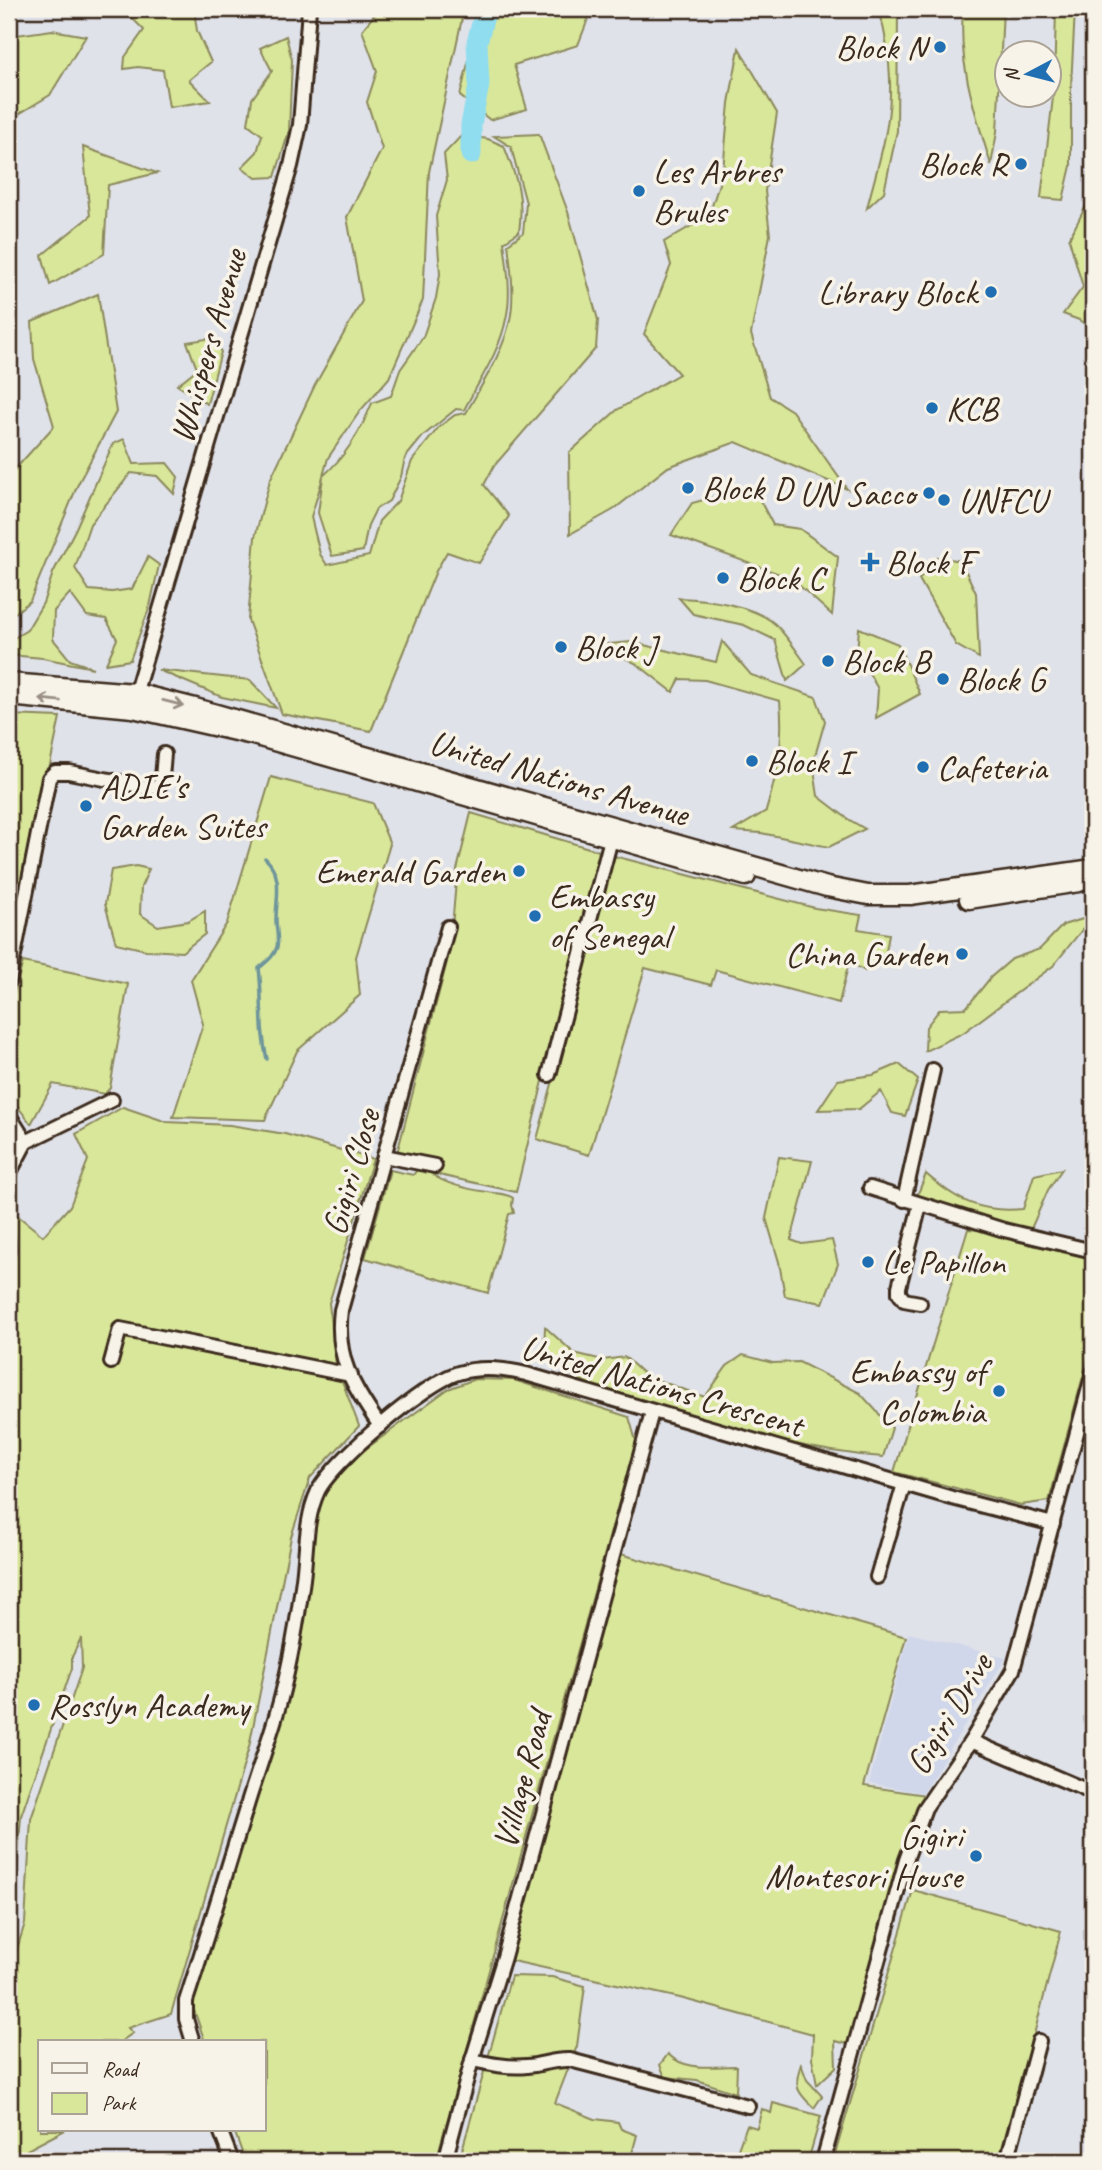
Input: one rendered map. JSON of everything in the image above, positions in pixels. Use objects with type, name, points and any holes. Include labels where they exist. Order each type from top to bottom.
[{"type":"street","name":"Whispers Avenue","points":[[134,701],[290,166],[300,125],[309,9]]},
{"type":"street","name":"United Nations Avenue","points":[[9,683],[134,701],[278,730],[513,804],[611,839],[817,897],[876,907],[908,907],[1093,880]]},
{"type":"street","name":"United Nations Avenue","points":[[9,696],[134,701]]},
{"type":"street","points":[[9,981],[49,778],[55,772],[69,772],[150,788],[159,786],[164,754]]},
{"type":"street","name":"United Nations Avenue","points":[[513,804],[827,887],[868,895],[910,895],[1093,869]]},
{"type":"street","points":[[549,1075],[611,839]]},
{"type":"street","name":"Gigiri Close","points":[[380,1426],[356,1391],[342,1355],[338,1332],[341,1310],[447,927]]},
{"type":"street","points":[[904,1200],[933,1070]]},
{"type":"street","points":[[9,1174],[26,1142],[112,1100]]},
{"type":"street","points":[[9,1115],[26,1142]]},
{"type":"street","points":[[384,1156],[435,1166]]},
{"type":"street","points":[[870,1188],[1004,1230],[1093,1251]]},
{"type":"street","points":[[920,1205],[899,1293],[904,1300],[920,1304]]},
{"type":"street","points":[[111,1362],[120,1329],[351,1375]]},
{"type":"street","name":"United Nations Crescent","points":[[192,2040],[186,2019],[186,2001],[281,1698],[304,1576],[306,1535],[313,1503],[320,1488],[342,1459],[380,1426],[444,1378],[471,1370],[491,1368],[529,1374],[652,1412],[1053,1524]]},
{"type":"street","name":"Gigiri Drive","points":[[823,2161],[916,1829],[925,1808],[971,1741],[1013,1670],[1093,1373]]},
{"type":"street","name":"Village Road","points":[[445,2161],[504,1956],[652,1412]]},
{"type":"street","points":[[877,1577],[904,1484]]},
{"type":"street","points":[[971,1741],[1093,1793]]},
{"type":"street","points":[[1007,2161],[1039,2041]]},
{"type":"street","points":[[472,2060],[508,2067],[529,2066],[558,2059],[570,2060],[748,2106]]},
{"type":"street","points":[[221,2132],[232,2161]]},
{"type":"shaded area","points":[[909,1633],[1006,1658],[923,1793],[869,1783]]},
{"type":"green space","points":[[123,9],[194,9],[197,31],[211,62],[189,80],[210,101],[169,107],[163,70],[138,67],[124,69],[125,57],[144,30]]},
{"type":"green space","points":[[379,9],[464,9],[429,172],[423,300],[389,378],[360,411],[328,458],[323,476],[352,442],[372,403],[391,396],[400,370],[423,337],[436,298],[440,274],[436,216],[447,180],[444,154],[462,135],[488,139],[504,146],[518,188],[521,208],[519,232],[504,242],[509,300],[503,331],[494,354],[464,410],[456,409],[423,436],[405,458],[401,477],[389,501],[376,509],[368,525],[363,551],[332,556],[318,513],[323,477],[311,517],[320,554],[327,565],[369,556],[379,521],[398,501],[412,461],[439,427],[455,415],[466,413],[507,332],[512,301],[508,244],[523,233],[526,203],[511,147],[494,136],[539,134],[568,212],[598,320],[596,348],[494,466],[484,485],[509,516],[479,563],[447,552],[436,571],[371,731],[282,714],[248,620],[255,537],[270,480],[315,385],[362,301],[347,217],[382,149],[367,102],[377,71],[362,30]]},
{"type":"green space","points":[[481,9],[592,9],[578,45],[514,65],[527,109],[490,120],[460,96]]},
{"type":"green space","points":[[879,9],[898,9],[897,131],[884,192],[867,208],[885,138],[890,95],[888,52]]},
{"type":"green space","points":[[963,9],[1003,9],[1002,38],[993,38],[993,108],[998,108],[991,165],[965,69]]},
{"type":"green space","points":[[1056,9],[1075,9],[1071,166],[1063,200],[1041,198],[1052,108],[1064,108],[1064,38],[1055,38]]},
{"type":"green space","points":[[52,30],[86,36],[50,95],[9,120],[9,36]]},
{"type":"green space","points":[[286,36],[292,60],[289,131],[275,177],[256,178],[242,167],[257,152],[262,135],[248,124],[252,99],[272,71],[260,48]]},
{"type":"green space","points":[[739,48],[777,113],[765,191],[770,235],[751,334],[770,397],[792,411],[847,489],[736,442],[668,467],[613,510],[570,534],[569,453],[617,410],[679,374],[644,334],[671,265],[664,242],[698,222],[712,206],[723,171],[729,103]]},
{"type":"green space","points":[[83,147],[157,173],[108,185],[104,254],[50,285],[42,255],[90,216]]},
{"type":"green space","points":[[1093,192],[1093,330],[1079,320],[1063,314],[1083,287],[1069,239]]},
{"type":"green space","points":[[98,294],[116,412],[78,484],[30,601],[9,618],[9,476],[54,426],[34,359],[32,322]]},
{"type":"green space","points":[[212,338],[221,352],[207,404],[177,385],[197,369],[187,342]]},
{"type":"green space","points":[[124,439],[134,464],[167,463],[178,477],[174,494],[157,476],[131,473],[90,524],[75,568],[89,590],[112,592],[132,589],[148,557],[159,565],[150,606],[130,660],[106,664],[117,639],[106,619],[87,616],[70,593],[54,611],[53,639],[70,660],[93,668],[43,658],[9,655],[9,641],[27,630],[43,603],[53,573],[113,444]]},
{"type":"green space","points":[[755,491],[773,525],[800,529],[838,557],[832,615],[791,578],[671,535],[692,503],[726,494]]},
{"type":"green space","points":[[938,557],[961,561],[976,593],[979,658],[956,645],[919,579]]},
{"type":"green space","points":[[679,598],[729,604],[766,617],[784,633],[806,664],[787,681],[775,640],[744,625],[693,614]]},
{"type":"green space","points":[[859,628],[898,644],[920,694],[876,718],[878,689],[857,652]]},
{"type":"green space","points":[[722,641],[751,675],[816,697],[825,721],[813,763],[818,796],[865,829],[829,847],[761,833],[733,831],[766,811],[779,757],[780,701],[705,680],[680,679],[673,692],[637,664],[600,645],[631,642],[716,662]]},
{"type":"green space","points":[[158,670],[250,680],[276,708],[222,697]]},
{"type":"green space","points":[[9,715],[60,717],[9,962]]},
{"type":"green space","points":[[271,777],[373,803],[390,844],[356,957],[360,995],[297,1051],[265,1120],[173,1117],[203,1024],[191,980],[227,923]]},
{"type":"green space","points":[[471,813],[599,851],[516,1192],[430,1173],[457,1186],[513,1198],[514,1213],[509,1214],[488,1293],[365,1258],[390,1170],[413,1175],[417,1170],[394,1165],[450,950],[457,870]]},
{"type":"green space","points":[[614,856],[815,908],[861,915],[858,929],[889,934],[886,952],[865,971],[849,962],[839,1003],[716,970],[711,985],[645,968],[589,1155],[537,1139]]},
{"type":"green space","points":[[136,866],[149,869],[141,887],[140,914],[158,926],[188,921],[205,911],[205,934],[182,952],[146,950],[116,943],[105,904],[111,870]]},
{"type":"green space","points":[[1093,916],[1053,966],[963,1033],[925,1051],[926,1027],[940,1009],[966,1008],[991,977],[1012,959],[1040,949],[1063,925]]},
{"type":"green space","points":[[23,962],[128,984],[110,1088],[105,1094],[53,1084],[31,1124],[9,1095],[9,1010]]},
{"type":"green space","points":[[899,1064],[918,1080],[905,1116],[892,1113],[881,1091],[859,1109],[818,1110],[838,1080],[873,1075]]},
{"type":"green space","points":[[123,1107],[167,1122],[230,1125],[285,1134],[373,1159],[329,1303],[336,1365],[359,1426],[310,1478],[291,1537],[249,1747],[171,2014],[128,2028],[133,2033],[123,2040],[38,2040],[38,2132],[61,2132],[27,2150],[31,2161],[9,2161],[9,1975],[25,1923],[31,1819],[82,1668],[81,1638],[72,1657],[72,1668],[21,1816],[13,1923],[9,1939],[9,1272],[17,1250],[12,1211],[43,1236],[70,1206],[88,1160],[76,1134]]},
{"type":"green space","points":[[779,1157],[812,1161],[791,1240],[802,1244],[832,1240],[838,1264],[823,1303],[785,1296],[779,1262],[766,1218]]},
{"type":"green space","points":[[1062,1169],[1048,1190],[1026,1240],[1093,1259],[1093,1340],[1049,1501],[1021,1505],[894,1472],[968,1229],[978,1230],[917,1196],[926,1174],[970,1203],[1008,1210],[1023,1209],[1034,1175]]},
{"type":"green space","points":[[545,1327],[574,1353],[603,1360],[625,1357],[646,1376],[705,1397],[727,1366],[743,1355],[773,1363],[799,1362],[860,1393],[892,1428],[883,1457],[832,1451],[783,1441],[609,1392],[574,1376],[544,1352]]},
{"type":"green space","points":[[475,1379],[514,1380],[629,1417],[636,1441],[436,2161],[245,2161],[235,2132],[266,2132],[266,2040],[204,2040],[192,2004],[275,1742],[272,1739],[288,1682],[293,1677],[316,1506],[332,1482],[363,1451],[448,1389]]},
{"type":"green space","points":[[621,1554],[906,1637],[864,1786],[926,1795],[911,1821],[848,2044],[835,2041],[836,2067],[817,2085],[812,2058],[813,2034],[680,1998],[508,1960]]},
{"type":"green space","points":[[913,1890],[1061,1931],[1001,2161],[833,2161]]},
{"type":"green space","points":[[511,1976],[552,1977],[585,1986],[577,2046],[555,2103],[595,2119],[618,2122],[621,2129],[637,2135],[630,2161],[459,2161]]},
{"type":"green space","points":[[668,2054],[675,2060],[692,2066],[737,2066],[736,2093],[697,2080],[665,2077],[660,2065]]},
{"type":"green space","points":[[801,2064],[807,2080],[822,2096],[814,2108],[798,2089],[797,2078]]},
{"type":"green space","points":[[773,2103],[821,2116],[808,2161],[734,2160],[747,2125],[757,2128],[762,2109],[771,2113]]},
{"type":"waterway","points":[[471,154],[471,125],[479,85],[477,42],[486,9]]},
{"type":"waterway","points":[[265,858],[275,872],[278,887],[277,947],[259,968],[267,1059]]},
{"type":"place","name":"Block N","points":[[940,47]]},
{"type":"place","name":"Block R","points":[[1021,164]]},
{"type":"place","name":"Les Arbres Brules","points":[[639,191]]},
{"type":"place","name":"Library Block","points":[[991,292]]},
{"type":"place","name":"KCB","points":[[932,408]]},
{"type":"place","name":"Block D","points":[[688,488]]},
{"type":"place","name":"UN Sacco","points":[[929,493]]},
{"type":"place","name":"UNFCU","points":[[944,500]]},
{"type":"place","name":"Block F","points":[[870,562]]},
{"type":"place","name":"Block C","points":[[723,578]]},
{"type":"place","name":"Block J","points":[[561,647]]},
{"type":"place","name":"Block B","points":[[828,661]]},
{"type":"place","name":"Block G","points":[[943,679]]},
{"type":"place","name":"Block I","points":[[752,761]]},
{"type":"place","name":"Cafeteria","points":[[923,767]]},
{"type":"place","name":"ADIE's Garden Suites","points":[[86,806]]},
{"type":"place","name":"Emerald Garden","points":[[519,871]]},
{"type":"place","name":"Embassy of Senegal","points":[[535,916]]},
{"type":"place","name":"China Garden","points":[[962,954]]},
{"type":"place","name":"Le Papillon","points":[[868,1262]]},
{"type":"place","name":"Embassy of Colombia","points":[[999,1391]]},
{"type":"place","name":"Rosslyn Academy","points":[[34,1705]]},
{"type":"place","name":"Gigiri Montesori House","points":[[976,1856]]}]
